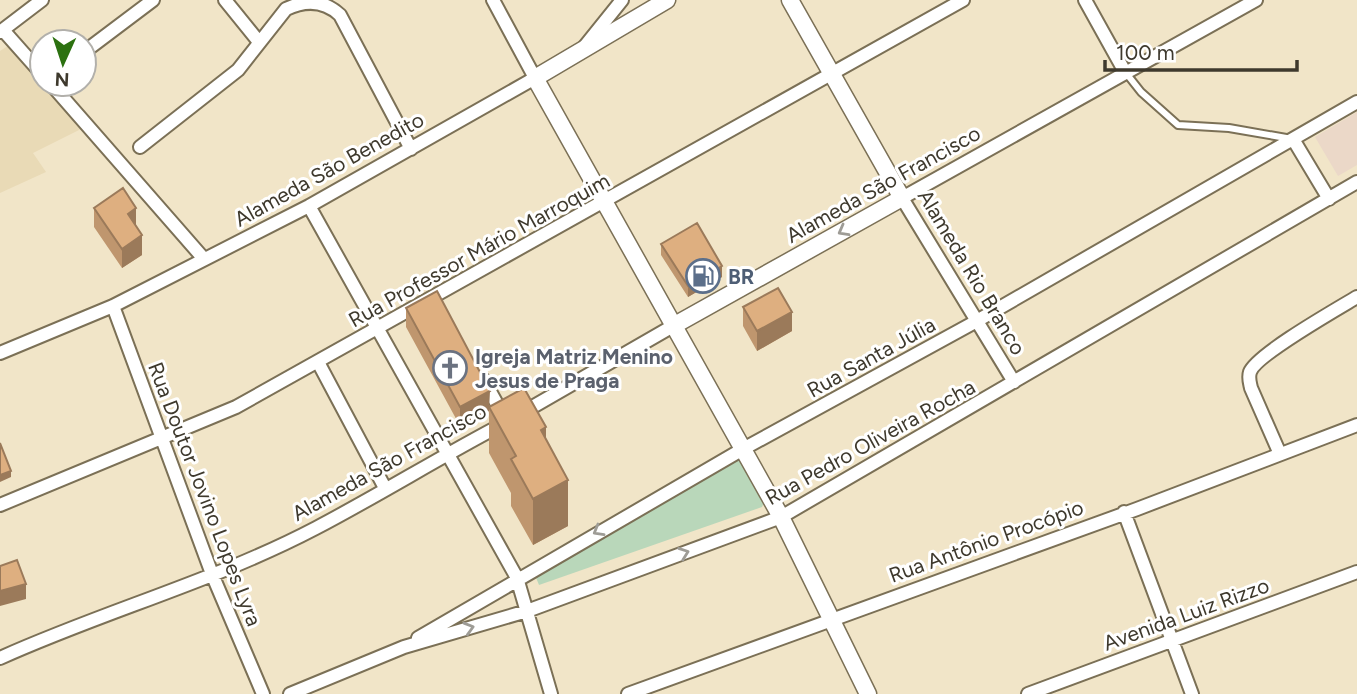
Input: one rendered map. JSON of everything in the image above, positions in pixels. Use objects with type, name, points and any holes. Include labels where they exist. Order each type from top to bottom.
[{"type":"street","points":[[28,59],[1,31],[42,0]]},
{"type":"street","points":[[98,41],[153,0]]},
{"type":"street","points":[[225,0],[259,41]]},
{"type":"street","points":[[493,0],[780,517],[868,694]]},
{"type":"street","points":[[581,50],[622,0]]},
{"type":"street","name":"Alameda Rio Branco","points":[[790,0],[902,198],[975,322],[1014,382]]},
{"type":"street","name":"Rua Professor Mário Marroquim","points":[[0,505],[236,407],[377,330],[442,302],[603,202],[964,0]]},
{"type":"street","points":[[1085,0],[1125,72]]},
{"type":"street","name":"Alameda São Francisco","points":[[0,658],[74,625],[212,574],[315,528],[1256,0]]},
{"type":"street","points":[[140,147],[238,70],[286,9],[295,4],[315,1],[326,4],[340,15],[411,149]]},
{"type":"street","name":"Alameda São Benedito","points":[[0,353],[113,306],[309,206],[535,78],[663,1]]},
{"type":"street","points":[[63,98],[204,259]]},
{"type":"street","name":"Rua Santa Júlia","points":[[404,647],[517,578],[743,449],[975,322],[1357,102]]},
{"type":"street","points":[[1293,139],[1329,199]]},
{"type":"street","name":"Rua Pedro Oliveira Rocha","points":[[290,694],[404,647],[527,611],[780,517],[1357,182]]},
{"type":"street","points":[[309,206],[517,578],[551,694]]},
{"type":"street","points":[[1280,454],[1251,388],[1249,374],[1254,365],[1278,347],[1357,297]]},
{"type":"street","name":"Rua Doutor Jovino Lopes Lyra","points":[[113,306],[212,574],[263,694]]},
{"type":"street","points":[[318,362],[385,488]]},
{"type":"street","points":[[475,365],[506,422]]},
{"type":"street","name":"Rua Antônio Procópio","points":[[628,694],[1357,425]]},
{"type":"street","points":[[1124,512],[1192,694]]},
{"type":"street","name":"Avenida Luiz Rizzo","points":[[1028,694],[1357,572]]},
{"type":"lane","points":[[1125,72],[1141,92],[1178,125],[1229,128],[1293,139]]},
{"type":"shaded area","points":[[11,44],[28,64],[28,98],[57,98],[83,128],[33,153],[46,172],[0,193],[0,51]]},
{"type":"shaded area","points":[[1357,112],[1357,165],[1338,176],[1315,137]]},
{"type":"green space","points":[[733,458],[741,459],[765,500],[762,507],[539,585],[531,565]]},
{"type":"building","points":[[123,188],[136,208],[128,214],[142,235],[122,249],[94,208]]},
{"type":"building","points":[[697,223],[722,266],[688,286],[661,244]]},
{"type":"building","points":[[778,288],[792,312],[757,331],[743,307]]},
{"type":"building","name":"Igreja Matriz Menino Jesus de Praga","points":[[437,291],[490,391],[460,407],[406,308]]},
{"type":"building","points":[[524,388],[546,427],[541,430],[568,480],[533,499],[511,459],[516,456],[489,407]]},
{"type":"building","points":[[0,443],[11,471],[0,475]]},
{"type":"building","points":[[17,560],[26,584],[0,591],[0,566]]},
{"type":"place","name":"BR","points":[[703,276]]},
{"type":"place","name":"Igreja Matriz Menino Jesus de Praga","points":[[450,368]]}]
